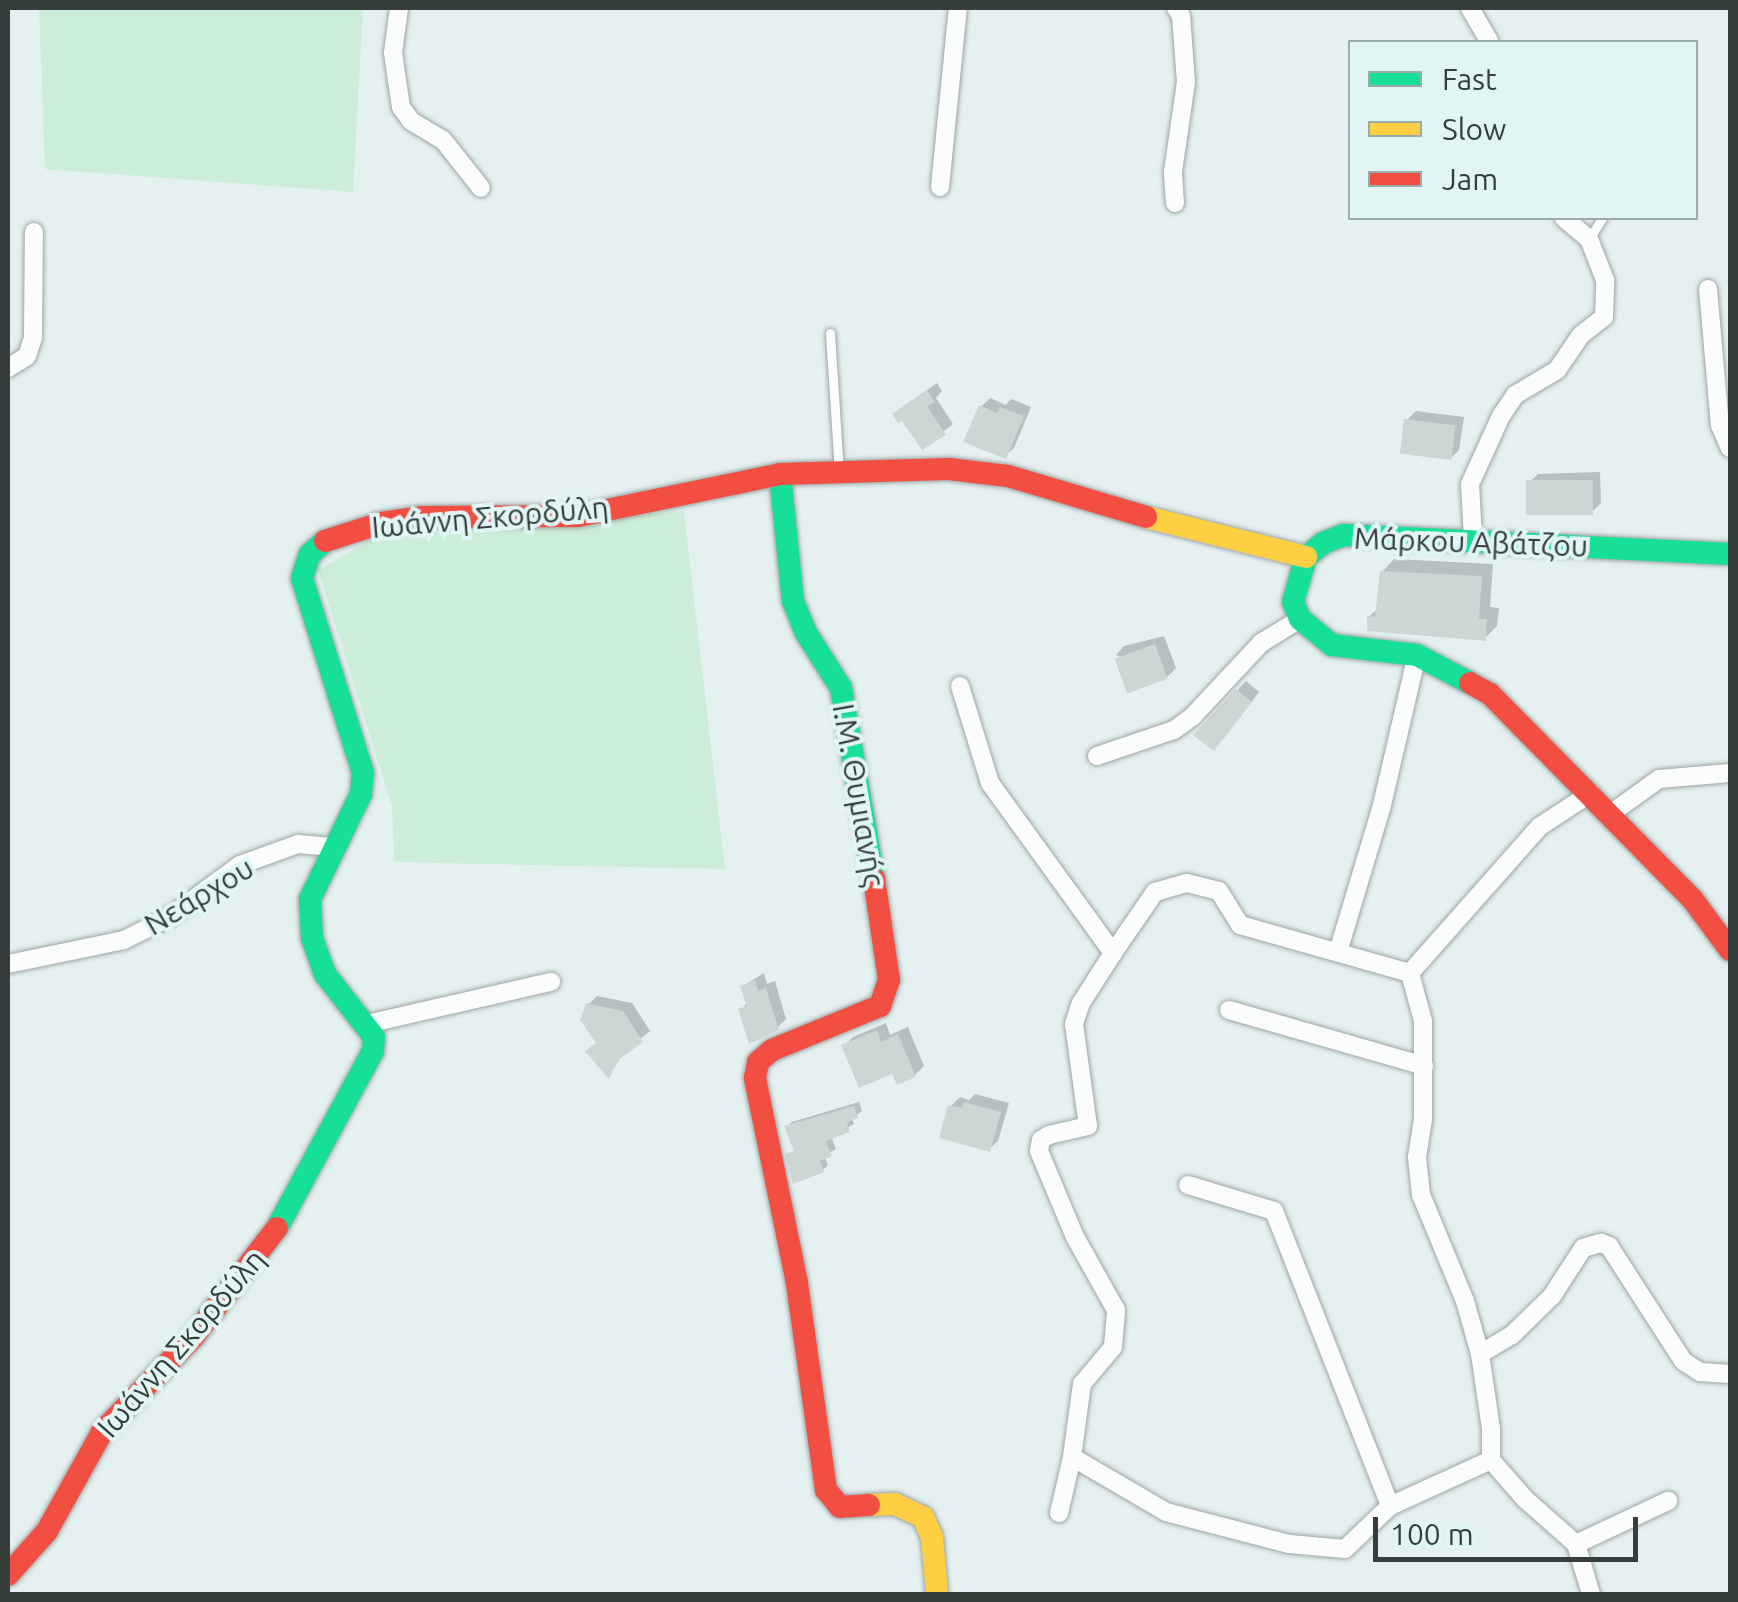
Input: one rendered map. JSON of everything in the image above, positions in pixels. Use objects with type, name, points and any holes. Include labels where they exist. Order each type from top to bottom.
[{"type":"street","points":[[399,8],[394,80],[401,107],[412,122],[443,140],[481,188]]},
{"type":"street","points":[[940,187],[958,8]]},
{"type":"street","points":[[1175,204],[1173,172],[1186,82],[1182,16],[1176,8]]},
{"type":"street","points":[[1470,8],[1489,40]]},
{"type":"street","points":[[1473,538],[1470,484],[1501,416],[1515,395],[1557,370],[1581,335],[1604,317],[1605,280],[1590,238],[1567,220]]},
{"type":"street","points":[[8,368],[27,356],[33,337],[34,232]]},
{"type":"street","points":[[1708,289],[1720,425],[1730,448]]},
{"type":"street","name":"Ιωάννη Σκορδύλη","points":[[8,1576],[47,1531],[102,1432],[194,1336],[270,1241],[373,1052],[374,1037],[324,974],[312,938],[310,899],[361,794],[363,774],[302,578],[310,554],[328,538],[381,522],[422,517],[578,516],[735,480],[780,474],[949,469],[1008,476],[1185,529],[1306,558]]},
{"type":"street","name":"Ι.Μ. Θυμιανής","points":[[780,474],[793,601],[806,633],[841,688],[858,766],[889,980],[880,1006],[772,1050],[758,1062],[755,1078],[797,1283],[826,1490],[840,1507],[895,1504],[923,1517],[932,1537],[937,1594]]},
{"type":"street","name":"Μάρκου Αβάτζου","points":[[1306,558],[1323,543],[1344,535],[1473,538],[1730,554]]},
{"type":"street","points":[[1306,558],[1294,602],[1300,619],[1332,645],[1417,655],[1490,694],[1694,900],[1730,950]]},
{"type":"street","points":[[1097,756],[1174,730],[1194,716],[1261,644],[1300,619]]},
{"type":"street","points":[[1338,952],[1382,805],[1417,655]]},
{"type":"street","points":[[960,686],[990,783],[1112,953]]},
{"type":"street","points":[[1609,814],[1659,779],[1730,773]]},
{"type":"street","points":[[1410,972],[1539,826],[1591,793]]},
{"type":"street","name":"Νεάρχου","points":[[8,964],[124,940],[168,918],[240,865],[298,844],[332,847]]},
{"type":"street","points":[[1059,1513],[1082,1384],[1113,1347],[1116,1310],[1075,1237],[1038,1151],[1041,1140],[1049,1135],[1088,1126],[1074,1024],[1080,1003],[1112,953],[1156,892],[1187,883],[1219,892],[1240,924],[1410,972]]},
{"type":"street","points":[[1410,972],[1422,1021],[1424,1066],[1417,1158],[1421,1195],[1465,1301],[1480,1354],[1491,1429],[1490,1460],[1512,1486],[1576,1544],[1591,1594]]},
{"type":"street","points":[[367,1024],[551,982]]},
{"type":"street","points":[[1229,1010],[1424,1066]]},
{"type":"street","points":[[1188,1185],[1274,1211],[1390,1506]]},
{"type":"street","points":[[1480,1354],[1512,1335],[1552,1296],[1583,1248],[1601,1243],[1609,1246],[1683,1361],[1700,1372],[1730,1374]]},
{"type":"street","points":[[1072,1457],[1166,1512],[1290,1544],[1345,1550],[1390,1506],[1490,1460]]},
{"type":"street","points":[[1576,1544],[1668,1501]]},
{"type":"lane","points":[[1590,238],[1601,220]]},
{"type":"lane","points":[[830,333],[840,474]]},
{"type":"green space","points":[[39,8],[363,8],[353,192],[45,169]]},
{"type":"green space","points":[[684,511],[725,869],[394,862],[392,806],[318,570],[374,538]]},
{"type":"building","points":[[927,390],[935,402],[927,406],[946,435],[922,450],[902,421],[898,423],[892,414]]},
{"type":"building","points":[[979,405],[997,413],[1000,407],[1024,416],[1006,459],[963,442]]},
{"type":"building","points":[[1404,419],[1456,425],[1451,460],[1400,454]]},
{"type":"building","points":[[1526,480],[1593,480],[1593,515],[1526,515]]},
{"type":"building","points":[[1380,571],[1482,576],[1479,619],[1487,619],[1486,641],[1367,631],[1367,616],[1375,617]]},
{"type":"building","points":[[1155,644],[1168,679],[1127,693],[1115,659]]},
{"type":"building","points":[[1236,689],[1252,702],[1214,751],[1193,735]]},
{"type":"building","points":[[755,980],[758,991],[766,988],[779,1030],[749,1044],[738,1009],[747,1006],[740,986]]},
{"type":"building","points":[[586,1003],[623,1011],[643,1042],[618,1060],[609,1079],[585,1051],[596,1043],[580,1020]]},
{"type":"building","points":[[877,1030],[881,1042],[898,1034],[916,1077],[897,1085],[892,1074],[859,1088],[841,1045]]},
{"type":"building","points":[[964,1102],[1001,1112],[990,1152],[939,1138],[948,1105],[962,1108]]},
{"type":"building","points":[[854,1106],[858,1118],[847,1122],[850,1132],[826,1141],[832,1156],[820,1161],[824,1172],[793,1184],[785,1154],[794,1151],[784,1126]]},
{"type":"traffic: fast","points":[[780,474],[793,601],[806,633],[841,688],[874,879]]},
{"type":"traffic: fast","points":[[1470,683],[1417,655],[1332,645],[1300,619],[1293,602],[1306,557],[1323,543],[1344,535],[1730,554]]},
{"type":"traffic: fast","points":[[277,1228],[373,1051],[374,1037],[325,974],[312,938],[310,899],[361,794],[363,773],[302,578],[310,554],[325,541]]},
{"type":"traffic: slow","points":[[1146,517],[1306,557]]},
{"type":"traffic: slow","points":[[869,1505],[895,1504],[923,1517],[932,1537],[937,1594]]},
{"type":"traffic: jam","points":[[325,541],[381,523],[422,517],[578,516],[780,474],[949,469],[1008,476],[1146,517]]},
{"type":"traffic: jam","points":[[1470,683],[1490,694],[1693,900],[1730,950]]},
{"type":"traffic: jam","points":[[869,1505],[840,1507],[826,1490],[797,1283],[755,1078],[758,1062],[772,1050],[880,1006],[889,980],[874,879]]},
{"type":"traffic: jam","points":[[8,1575],[47,1531],[102,1432],[194,1336],[277,1228]]}]
